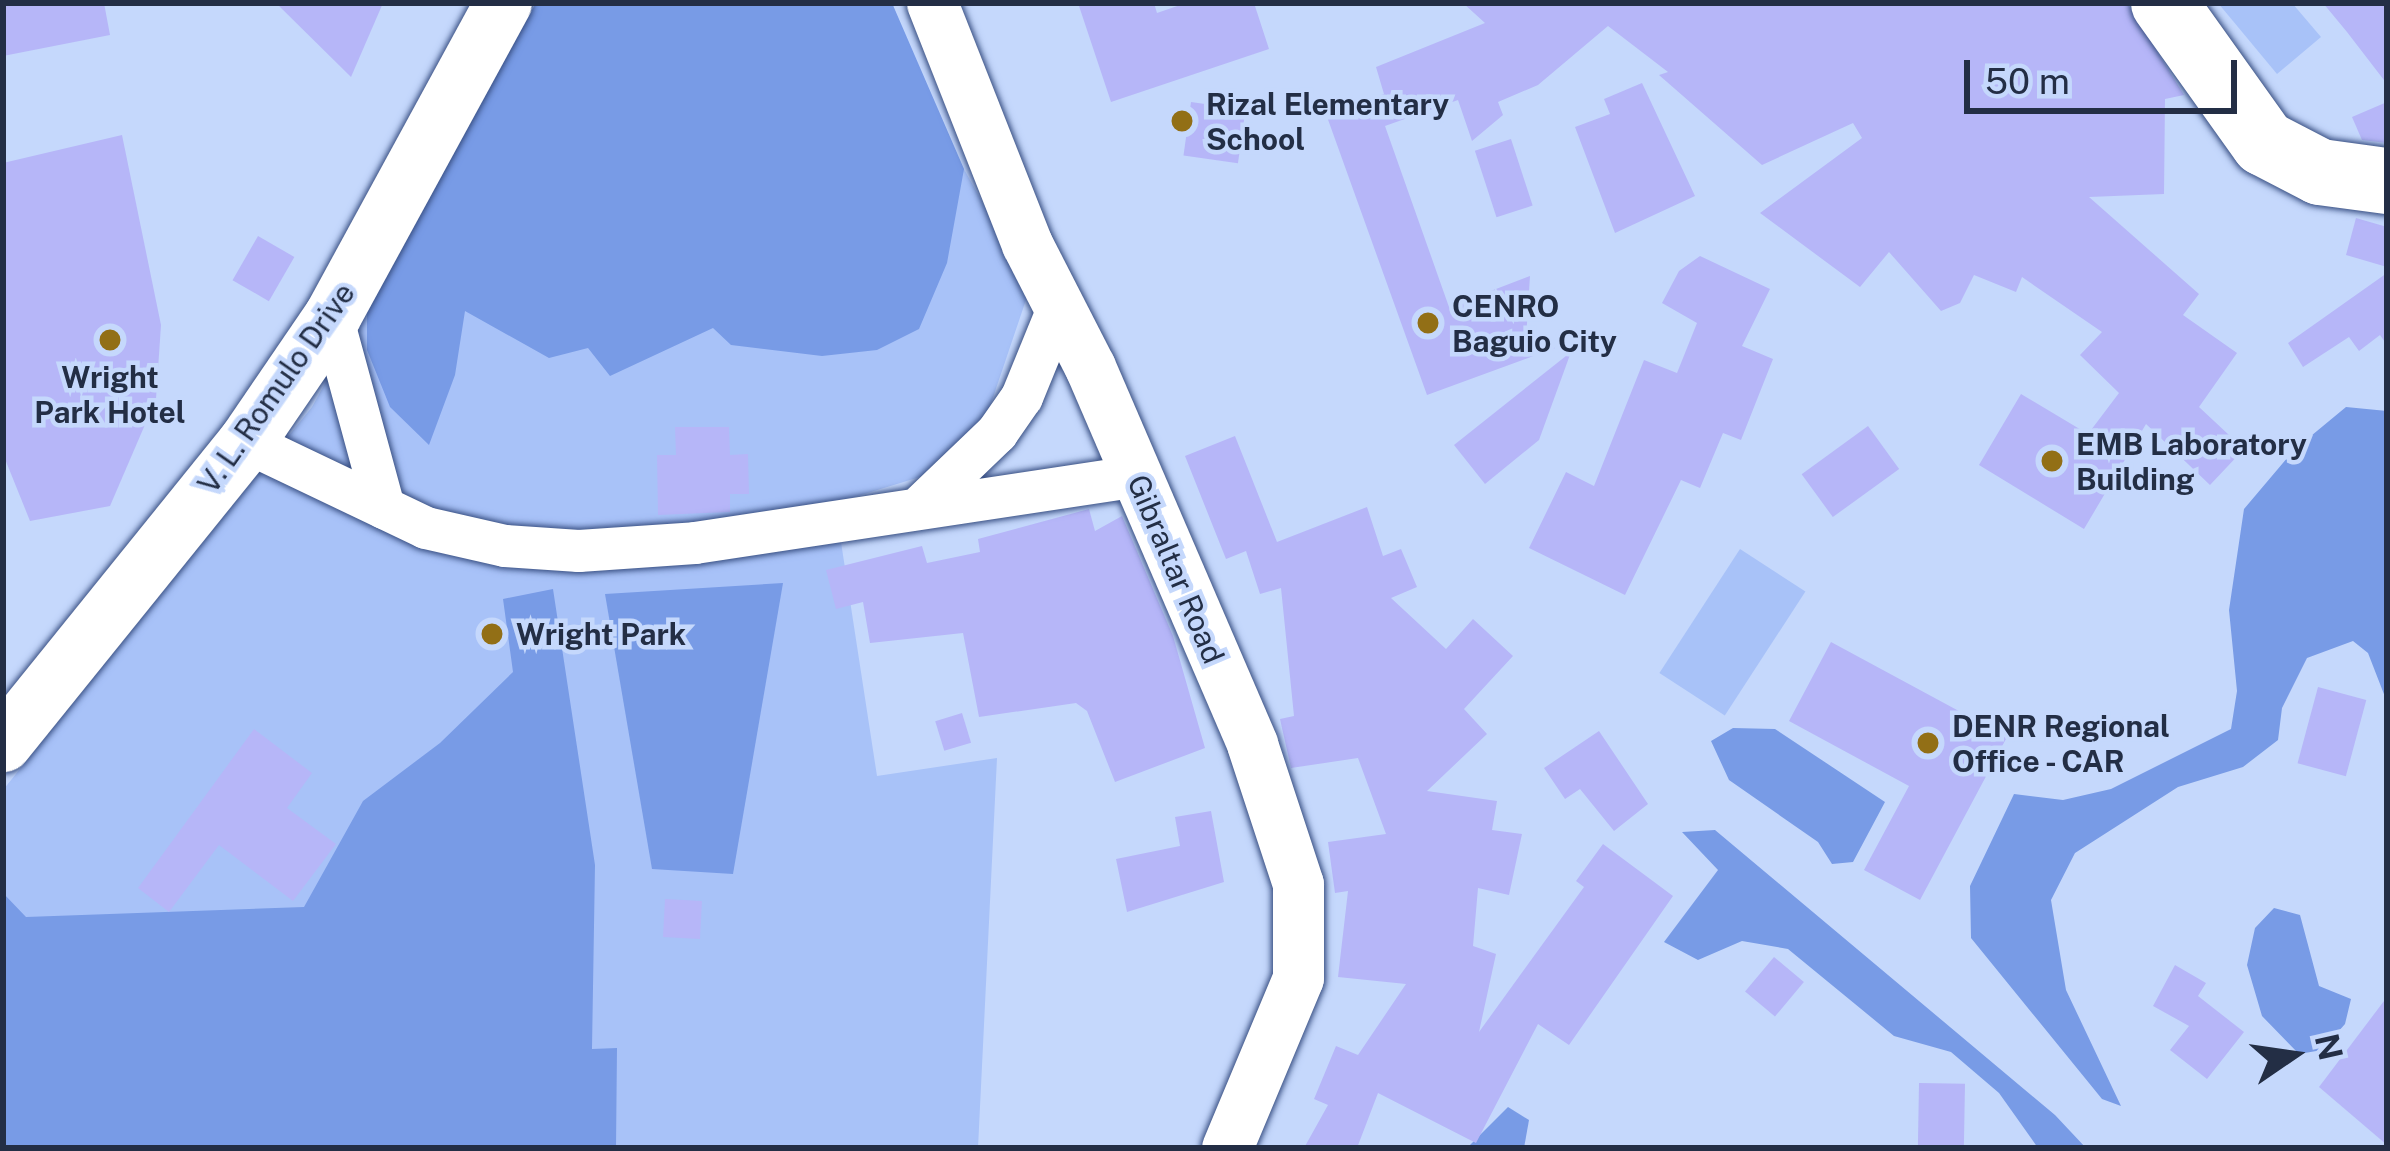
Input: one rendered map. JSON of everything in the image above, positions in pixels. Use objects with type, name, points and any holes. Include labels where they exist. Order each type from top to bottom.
[{"type":"main road","name":"V. L. Romulo Drive","points":[[3,742],[246,442],[332,316],[503,3]]},
{"type":"main road","points":[[2164,3],[2264,143],[2320,172],[2387,181]]},
{"type":"street","name":"Gibraltar Road","points":[[932,3],[1019,224],[1060,304],[1252,744],[1301,907],[1298,978],[1227,1148]]},
{"type":"street","points":[[922,505],[997,434],[1022,397],[1060,304]]},
{"type":"street","points":[[332,316],[384,508]]},
{"type":"street","points":[[246,442],[384,508],[466,539],[579,551],[694,543],[1137,476]]},
{"type":"shaded area","name":"Wright Park","points":[[536,3],[892,3],[940,126],[1030,288],[982,430],[923,476],[835,503],[877,776],[997,758],[978,1148],[3,1148],[3,790],[312,407]]},
{"type":"shaded area","points":[[536,3],[892,3],[964,169],[947,263],[919,329],[877,350],[822,356],[731,345],[713,328],[610,376],[588,348],[549,358],[465,311],[455,375],[429,445],[390,407],[367,350],[367,313]]},
{"type":"shaded area","points":[[2218,3],[2292,3],[2321,37],[2277,74]]},
{"type":"shaded area","points":[[2346,407],[2387,411],[2387,702],[2368,653],[2353,641],[2307,658],[2282,708],[2278,740],[2243,767],[2178,787],[2075,853],[2051,900],[2066,990],[2121,1106],[2102,1099],[1971,938],[1970,886],[2014,794],[2063,800],[2111,789],[2231,729],[2237,691],[2229,610],[2244,509],[2294,450]]},
{"type":"shaded area","points":[[1740,549],[1805,591],[1725,716],[1659,673]]},
{"type":"shaded area","points":[[783,583],[733,874],[652,869],[605,594]]},
{"type":"shaded area","points":[[553,589],[595,865],[592,1049],[617,1048],[616,1148],[3,1148],[3,893],[26,917],[304,907],[363,801],[440,743],[513,672],[503,599]]},
{"type":"shaded area","points":[[1733,728],[1775,729],[1885,802],[1853,862],[1832,864],[1818,842],[1729,780],[1711,741]]},
{"type":"shaded area","points":[[1715,830],[2055,1115],[2086,1148],[2038,1148],[1999,1093],[1951,1052],[1894,1036],[1788,949],[1742,941],[1698,960],[1664,942],[1718,870],[1682,832]]},
{"type":"shaded area","points":[[2274,908],[2300,915],[2319,986],[2351,999],[2345,1024],[2322,1050],[2299,1054],[2262,1016],[2247,965],[2255,928]]},
{"type":"shaded area","points":[[1508,1107],[1529,1120],[1524,1148],[1467,1148]]},
{"type":"building","points":[[3,3],[104,3],[110,35],[3,56]]},
{"type":"building","points":[[276,3],[383,3],[351,77]]},
{"type":"building","points":[[1078,3],[1154,3],[1157,13],[1186,3],[1254,3],[1269,49],[1111,102]]},
{"type":"building","points":[[1463,3],[2127,3],[2184,95],[2165,99],[2164,194],[2089,197],[2199,294],[2183,315],[2237,353],[2199,407],[2244,449],[2210,485],[2146,424],[2084,529],[1979,465],[2021,394],[2088,434],[2119,393],[2080,355],[2102,332],[2022,277],[2016,292],[1974,275],[1960,303],[1941,311],[1889,252],[1860,287],[1760,213],[1862,138],[1853,123],[1762,165],[1659,75],[1668,72],[1608,26],[1538,85],[1498,102],[1503,115],[1472,141],[1458,100],[1385,126],[1449,307],[1530,276],[1526,339],[1555,348],[1427,395],[1326,114],[1384,94],[1376,67],[1485,23]]},
{"type":"building","points":[[2323,3],[2387,3],[2387,84],[2347,32]]},
{"type":"building","points":[[1642,83],[1695,196],[1615,233],[1575,127],[1610,114],[1604,99]]},
{"type":"building","points":[[1191,102],[1245,110],[1238,163],[1183,155]]},
{"type":"building","points":[[2387,102],[2387,143],[2362,140],[2352,117]]},
{"type":"building","points":[[122,135],[161,325],[156,399],[110,506],[30,521],[3,454],[3,163]]},
{"type":"building","points":[[1511,139],[1533,206],[1496,217],[1475,151]]},
{"type":"building","points":[[2356,218],[2387,227],[2387,267],[2346,255]]},
{"type":"building","points":[[258,236],[294,257],[269,301],[233,280]]},
{"type":"building","points":[[1700,256],[1770,289],[1742,346],[1773,359],[1741,440],[1723,433],[1700,488],[1681,480],[1625,595],[1529,548],[1566,472],[1594,486],[1644,360],[1677,373],[1697,323],[1662,303],[1679,271]]},
{"type":"building","points":[[2387,273],[2387,345],[2380,335],[2359,351],[2349,337],[2303,367],[2288,343]]},
{"type":"building","points":[[1571,352],[1539,440],[1485,484],[1454,445]]},
{"type":"building","points":[[1868,426],[1899,469],[1833,517],[1802,474]]},
{"type":"building","points":[[675,427],[729,427],[730,455],[748,454],[749,494],[730,494],[730,512],[658,515],[657,455],[676,455]]},
{"type":"building","points":[[1235,436],[1277,542],[1367,507],[1383,556],[1401,549],[1417,587],[1391,598],[1446,649],[1473,619],[1513,656],[1464,709],[1487,734],[1427,791],[1497,801],[1492,830],[1522,834],[1509,895],[1478,888],[1473,946],[1496,954],[1479,1032],[1584,887],[1576,881],[1603,844],[1673,896],[1569,1045],[1538,1024],[1476,1143],[1378,1093],[1357,1148],[1304,1148],[1328,1105],[1314,1099],[1336,1046],[1358,1055],[1406,984],[1338,977],[1348,891],[1335,893],[1328,842],[1386,834],[1358,758],[1291,768],[1280,719],[1294,716],[1281,588],[1260,594],[1246,551],[1226,559],[1185,456]]},
{"type":"building","points":[[1089,509],[1095,531],[1122,516],[1173,636],[1205,748],[1115,782],[1087,711],[1076,703],[979,717],[963,633],[870,643],[863,602],[836,609],[826,570],[922,546],[927,563],[980,552],[978,539]]},
{"type":"building","points":[[1831,642],[2007,737],[1920,900],[1864,870],[1909,786],[1789,721]]},
{"type":"building","points":[[2318,687],[2366,700],[2346,776],[2298,763]]},
{"type":"building","points":[[962,713],[971,743],[944,751],[935,721]]},
{"type":"building","points":[[254,729],[312,773],[287,808],[336,844],[293,901],[219,845],[169,912],[138,888]]},
{"type":"building","points":[[1599,731],[1648,804],[1614,831],[1580,789],[1565,799],[1544,768]]},
{"type":"building","points":[[1211,811],[1224,882],[1127,912],[1116,859],[1180,846],[1175,817]]},
{"type":"building","points":[[665,899],[702,901],[700,939],[663,937]]},
{"type":"building","points":[[1774,957],[1804,982],[1775,1017],[1745,991]]},
{"type":"building","points":[[2175,965],[2206,983],[2198,996],[2244,1032],[2207,1079],[2170,1050],[2189,1026],[2153,1006]]},
{"type":"building","points":[[2387,997],[2387,1145],[2319,1087]]},
{"type":"building","points":[[1919,1083],[1965,1084],[1964,1148],[1918,1147]]},
{"type":"place","name":"Rizal Elementary School","points":[[1182,121]]},
{"type":"place","name":"CENRO Baguio City","points":[[1428,323]]},
{"type":"place","name":"Wright Park Hotel","points":[[110,340]]},
{"type":"place","name":"EMB Laboratory Building","points":[[2052,461]]},
{"type":"place","name":"Wright Park","points":[[492,634]]},
{"type":"place","name":"DENR Regional Office - CAR","points":[[1928,743]]}]
